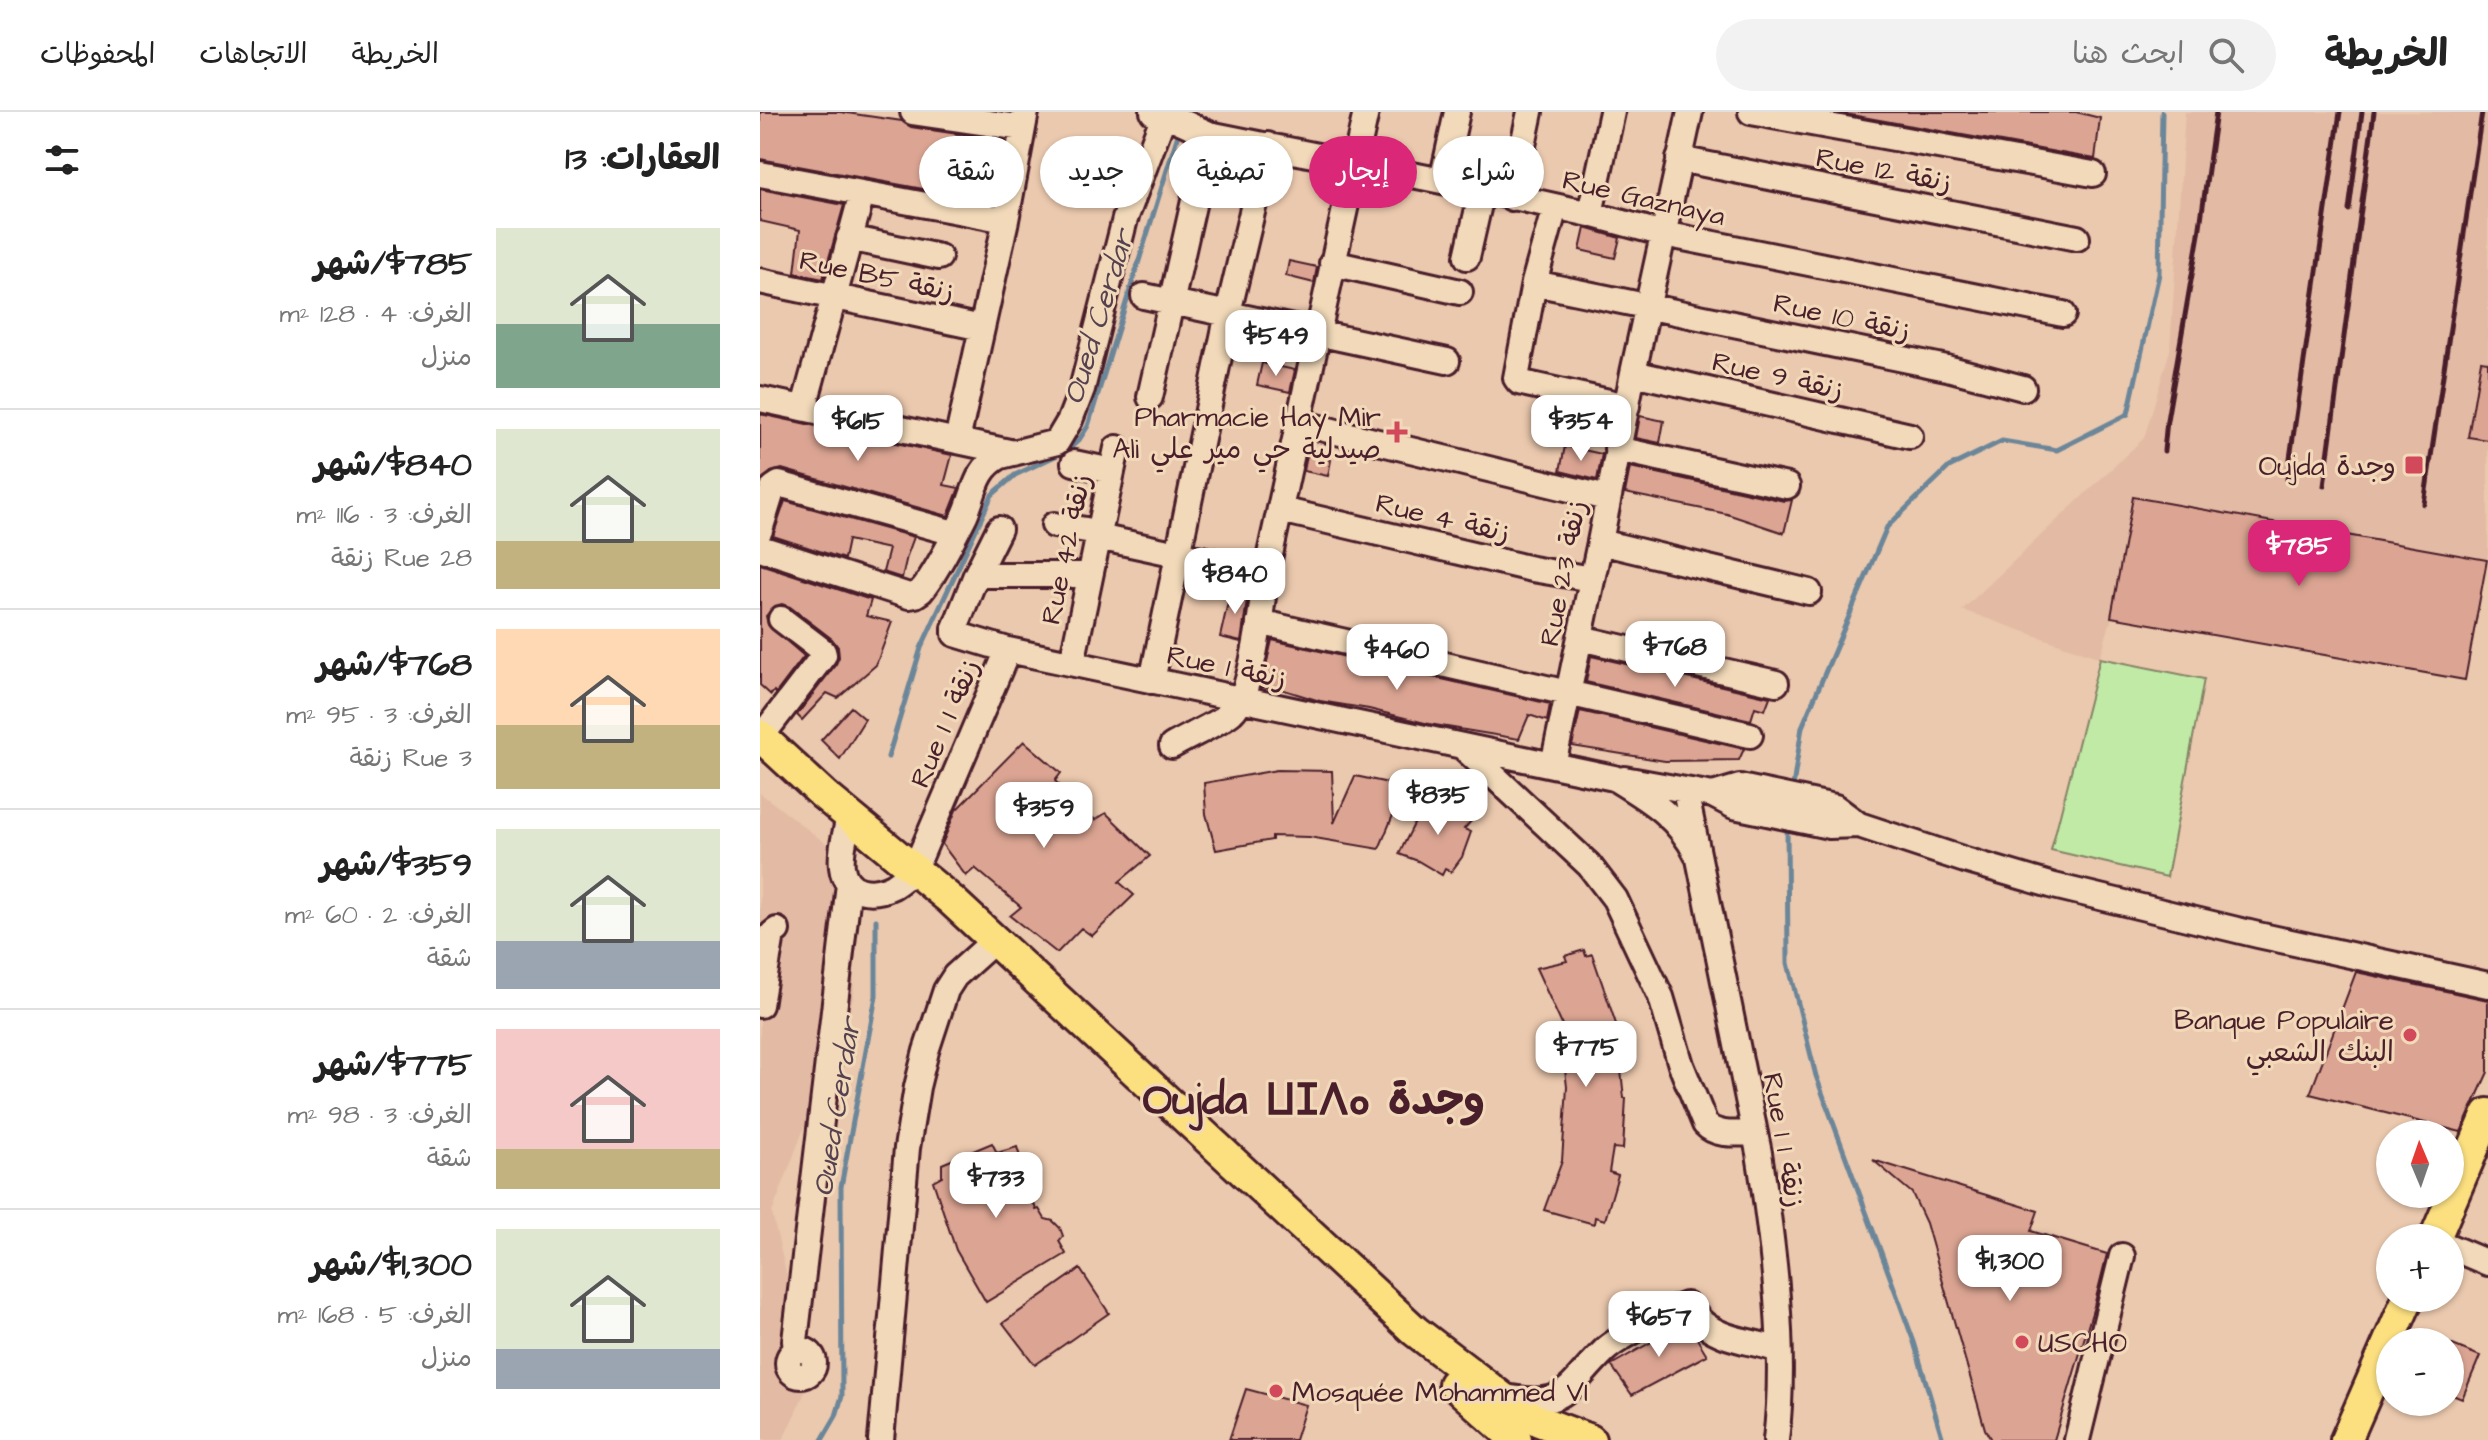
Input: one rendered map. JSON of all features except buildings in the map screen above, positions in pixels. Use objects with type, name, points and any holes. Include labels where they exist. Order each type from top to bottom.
[{"type":"main road","points":[[760,736],[849,816],[951,900],[1415,1331],[1498,1396],[1539,1421],[1590,1440]]},
{"type":"main road","points":[[2441,1224],[2488,1114]]},
{"type":"main road","points":[[2346,1440],[2402,1312]]},
{"type":"main road","points":[[1415,1331],[1457,1387],[1516,1440]]},
{"type":"street","points":[[913,112],[1024,120],[1006,220],[957,441]]},
{"type":"street","points":[[1361,136],[1366,112]]},
{"type":"street","points":[[1452,136],[1457,112]]},
{"type":"street","points":[[1525,136],[1530,112]]},
{"type":"street","points":[[1590,214],[1612,112]]},
{"type":"street","name":"Rue 23 زنقة","points":[[1564,767],[1568,693],[1690,112]]},
{"type":"street","points":[[1751,112],[2093,174]]},
{"type":"street","points":[[1150,397],[1171,302],[1175,119]]},
{"type":"street","points":[[760,548],[909,596],[925,586],[964,517],[979,474],[994,459],[1057,442],[1070,420],[1082,389],[1125,219],[1175,119]]},
{"type":"street","name":"Rue Gaznaya","points":[[1175,119],[1236,136]]},
{"type":"street","name":"Rue 12 زنقة","points":[[1679,159],[2077,238]]},
{"type":"street","points":[[760,174],[1006,220]]},
{"type":"street","points":[[804,407],[862,194]]},
{"type":"street","name":"Rue Gaznaya","points":[[1544,205],[1664,234],[2063,314]]},
{"type":"street","points":[[1555,207],[1534,283],[1516,378],[1519,382],[1627,406]]},
{"type":"street","points":[[1152,681],[1228,313],[1253,208]]},
{"type":"street","points":[[1172,746],[1231,713],[1243,700],[1266,573],[1345,208]]},
{"type":"street","points":[[1467,257],[1478,208]]},
{"type":"street","points":[[849,238],[939,257]]},
{"type":"street","points":[[1332,263],[1460,292]]},
{"type":"street","name":"Rue B5 زنقة","points":[[760,281],[982,328]]},
{"type":"street","name":"Rue 10 زنقة","points":[[1534,283],[1947,368],[2023,388]]},
{"type":"street","points":[[1144,296],[1447,361]]},
{"type":"street","name":"Rue 9 زنقة","points":[[1633,373],[1910,436]]},
{"type":"street","points":[[760,399],[1014,453]]},
{"type":"street","points":[[1300,423],[1607,498]]},
{"type":"street","points":[[1617,449],[1787,486]]},
{"type":"street","name":"Rue 42 زنقة","points":[[1072,663],[1114,459],[1074,463]]},
{"type":"street","points":[[760,530],[773,488],[779,484],[954,533]]},
{"type":"street","name":"Rue 4 زنقة","points":[[1281,510],[1532,569],[1592,579]]},
{"type":"street","points":[[1054,525],[1266,573]]},
{"type":"street","points":[[999,529],[976,575],[1090,575]]},
{"type":"street","points":[[1600,542],[1809,592]]},
{"type":"street","name":"Rue 1 زنقة 1","points":[[905,863],[1008,650],[955,634],[976,575]]},
{"type":"street","points":[[760,736],[824,655],[823,651],[781,619]]},
{"type":"street","points":[[1259,622],[1750,735]]},
{"type":"street","points":[[1580,638],[1776,683]]},
{"type":"street","name":"Rue زنقة 1","points":[[1008,650],[1564,767]]},
{"type":"street","points":[[1461,746],[1589,865],[1615,899],[1661,997],[1681,1065],[1705,1124],[1719,1133],[1755,1133]]},
{"type":"street","name":"Rue 1 زنقة 1","points":[[1564,767],[1614,778],[1662,808],[1685,833],[1697,855]]},
{"type":"street","points":[[1614,778],[1729,796],[1832,817],[2054,886],[2258,935],[2488,985]]},
{"type":"street","name":"Rue 1 زنقة 1","points":[[1685,790],[1755,1133],[1772,1247],[1779,1350],[1776,1440]]},
{"type":"street","points":[[796,1351],[849,884],[842,869],[842,853],[849,816]]},
{"type":"street","points":[[849,884],[865,892],[892,886],[905,863]]},
{"type":"street","points":[[760,1005],[772,934],[777,930]]},
{"type":"street","points":[[881,1440],[905,1163],[917,1087],[946,990],[955,976],[994,941]]},
{"type":"street","points":[[2464,1253],[2488,1263]]},
{"type":"street","points":[[2077,1440],[2122,1256]]},
{"type":"street","points":[[1498,1396],[1536,1401],[1566,1393],[1607,1348],[1682,1306],[1690,1306],[1696,1318],[1733,1340],[1755,1342],[1779,1350]]},
{"type":"shaded area","points":[[2185,112],[2488,112],[2488,553],[2465,680],[2112,617],[2100,658],[1962,610],[2144,438],[2170,350]]},
{"type":"shaded area","points":[[760,793],[853,864],[854,996],[772,1213],[811,1379],[783,1440],[760,1440]]},
{"type":"green space","points":[[2100,658],[2204,679],[2167,877],[2051,850]]},
{"type":"waterway","points":[[1792,793],[1802,727],[1887,527],[1949,467],[2002,441],[2057,450],[2128,414],[2159,274],[2162,112]]},
{"type":"waterway","name":"Oued Cerdar","points":[[888,757],[921,648],[992,495],[1015,475],[1068,450],[1088,426],[1180,128]]},
{"type":"waterway","points":[[1787,826],[1788,963],[1816,1076],[1914,1342],[1943,1440]]},
{"type":"waterway","name":"Oued Cerdar","points":[[822,1440],[836,1416],[842,1396],[841,1187],[876,996],[876,920]]},
{"type":"railway","points":[[2164,451],[2216,112]]},
{"type":"railway","points":[[2287,479],[2340,112]]},
{"type":"railway","points":[[2349,210],[2362,112]]},
{"type":"railway","points":[[2324,486],[2374,112]]},
{"type":"railway","points":[[2424,504],[2482,112]]},
{"type":"place","name":"Pharmacie Hay Mir Ali صيدلية حي مير علي","points":[[1397,432]]},
{"type":"place","name":"Oujda وجدة","points":[[2414,465]]},
{"type":"place","name":"Banque Populaire البنك الشعبي","points":[[2410,1035]]},
{"type":"place","name":"USCHO","points":[[2022,1342]]},
{"type":"place","name":"Mosquée Mohammed VI","points":[[1276,1391]]},
{"type":"district","name":"Oujda ⵡⵊⴷⴰ وجدة","points":[[1314,1099]]}]
